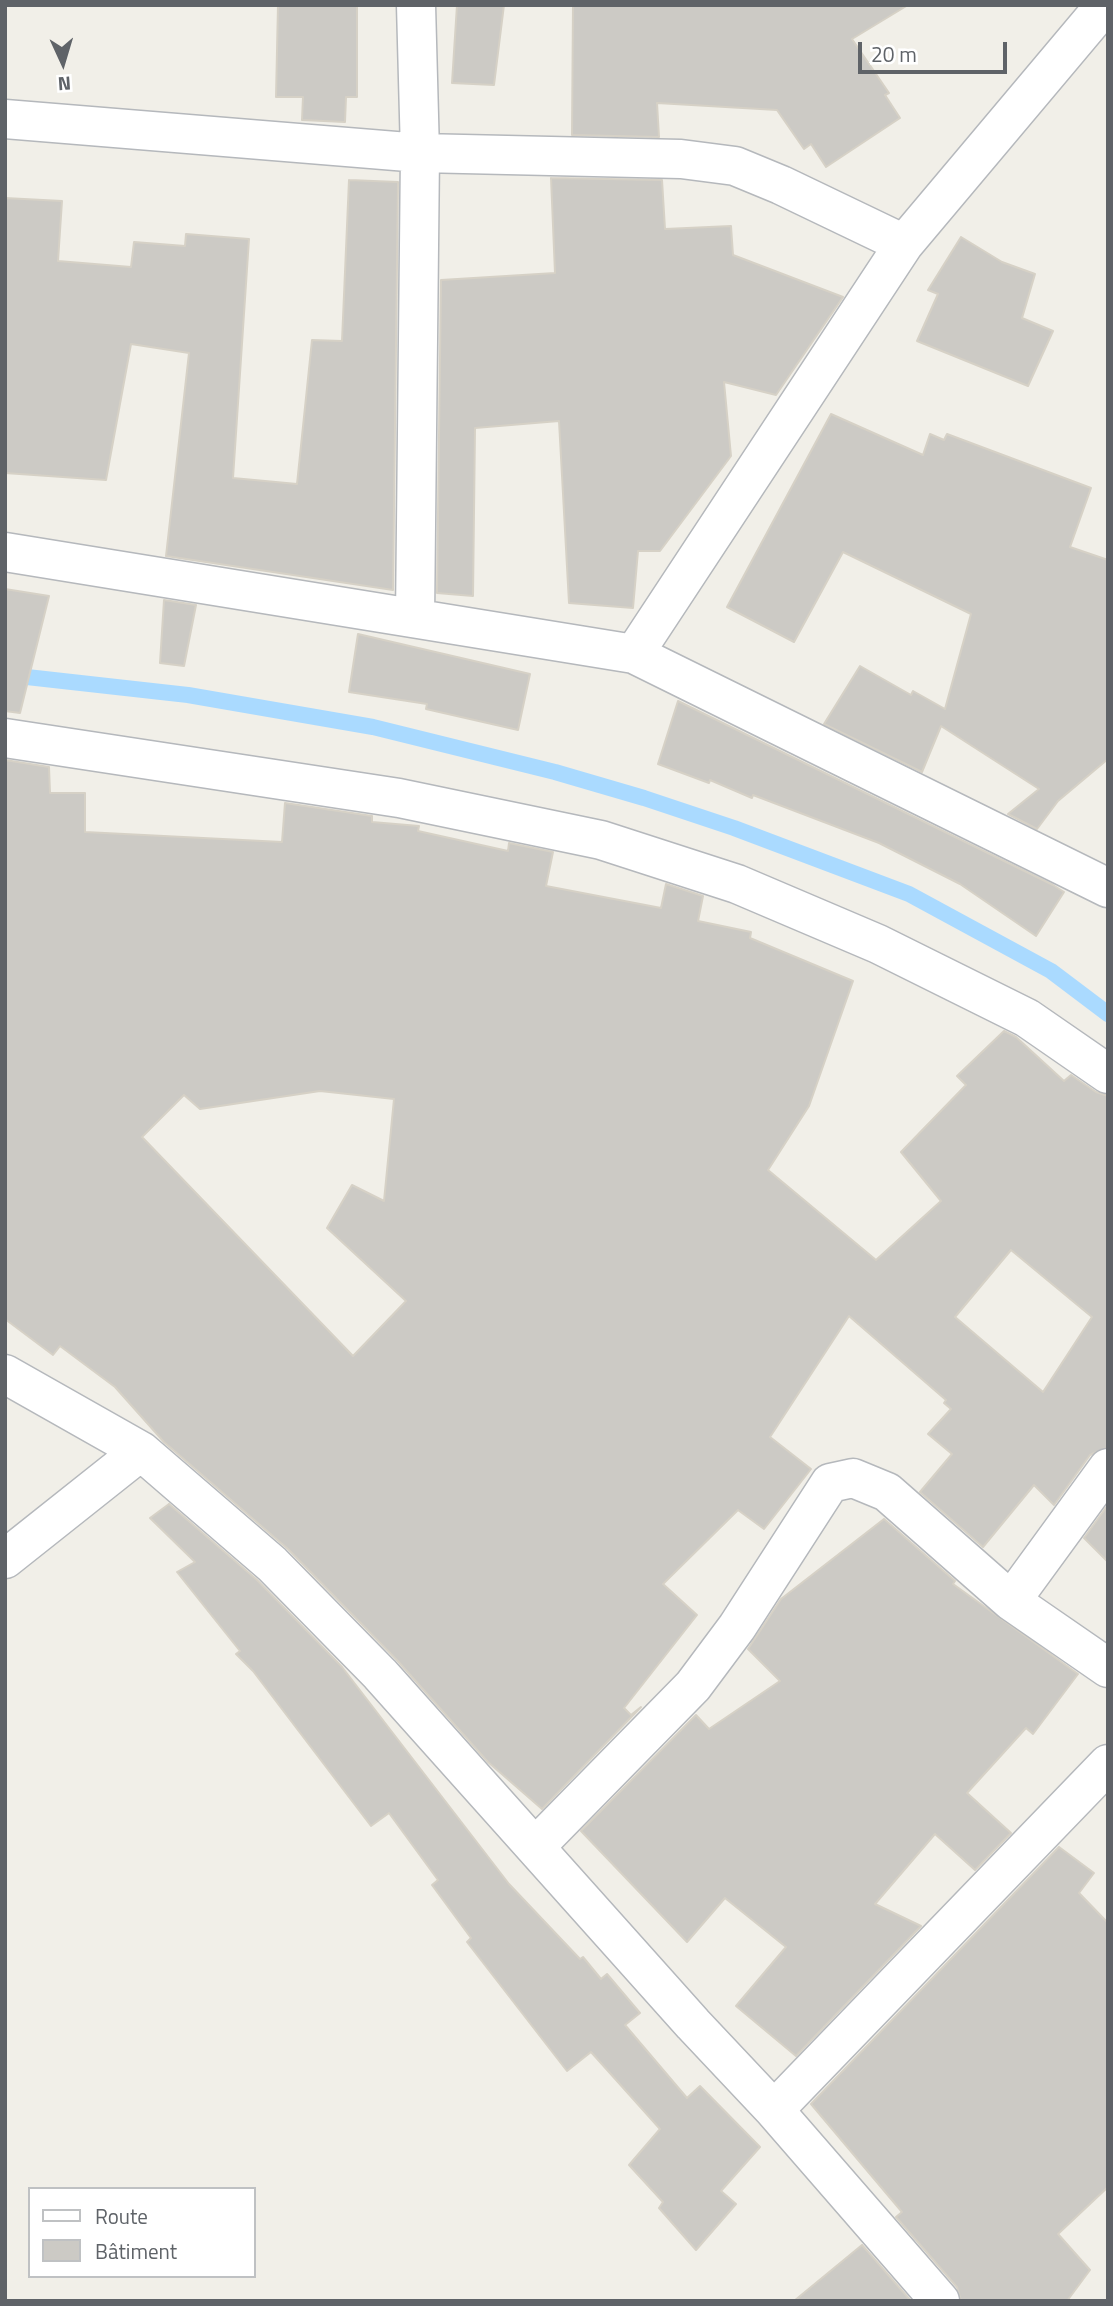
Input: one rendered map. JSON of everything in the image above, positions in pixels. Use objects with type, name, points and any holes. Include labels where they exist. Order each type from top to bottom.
[{"type":"street","points":[[415,618],[420,153],[416,5]]},
{"type":"street","points":[[634,654],[904,244],[1105,5]]},
{"type":"street","points":[[5,119],[420,153],[681,159],[735,166],[904,244]]},
{"type":"street","points":[[5,552],[634,654],[1108,888]]},
{"type":"street","points":[[5,738],[399,798],[601,840],[737,884],[878,944],[1027,1018],[1108,1073]]},
{"type":"street","points":[[5,1374],[141,1451],[272,1564],[380,1674],[693,2024],[774,2110],[940,2301]]},
{"type":"street","points":[[5,1559],[141,1451]]},
{"type":"street","points":[[1011,1601],[1108,1468]]},
{"type":"street","points":[[535,1847],[693,1686],[737,1627],[830,1483],[853,1478],[887,1492],[1011,1601],[1108,1668]]},
{"type":"street","points":[[774,2110],[1108,1764]]},
{"type":"building","points":[[278,5],[357,5],[357,97],[346,97],[345,122],[302,120],[303,97],[276,97]]},
{"type":"building","points":[[457,5],[504,5],[494,85],[452,83]]},
{"type":"building","points":[[573,5],[908,5],[852,39],[889,93],[885,95],[900,118],[826,167],[811,144],[804,149],[777,110],[657,103],[659,137],[572,135]]},
{"type":"building","points":[[551,178],[662,180],[665,229],[731,226],[733,255],[843,297],[776,395],[724,382],[731,456],[660,551],[638,551],[633,608],[569,603],[559,421],[475,428],[473,596],[437,593],[441,280],[555,273]]},
{"type":"building","points":[[349,180],[398,182],[393,590],[166,556],[189,353],[131,344],[106,480],[5,473],[5,198],[62,201],[58,261],[131,267],[134,242],[185,246],[186,234],[249,239],[233,478],[297,484],[312,340],[342,341]]},
{"type":"building","points":[[961,237],[1002,262],[1035,274],[1022,318],[1053,331],[1028,386],[917,341],[938,294],[928,290]]},
{"type":"building","points":[[831,414],[923,455],[930,434],[944,440],[947,434],[1091,488],[1070,547],[1108,560],[1108,759],[1058,801],[1037,829],[1008,814],[1039,789],[941,726],[922,772],[824,724],[860,666],[911,695],[913,691],[945,709],[971,614],[843,552],[794,642],[727,607]]},
{"type":"building","points":[[5,589],[49,596],[20,713],[5,711]]},
{"type":"building","points":[[164,600],[196,605],[184,666],[160,663]]},
{"type":"building","points":[[358,634],[530,674],[518,730],[426,709],[427,704],[349,692]]},
{"type":"building","points":[[678,701],[1064,892],[1036,936],[960,884],[879,843],[753,795],[752,798],[710,780],[709,783],[658,764]]},
{"type":"building","points":[[5,760],[49,767],[50,793],[85,793],[85,832],[282,842],[285,803],[372,816],[372,822],[419,826],[418,831],[508,851],[509,843],[553,852],[546,886],[661,908],[666,884],[703,896],[698,921],[751,932],[750,938],[853,981],[809,1106],[768,1170],[876,1260],[941,1201],[901,1152],[966,1085],[957,1076],[1004,1031],[1016,1037],[1064,1081],[1071,1075],[1096,1092],[1108,1096],[1108,1447],[1090,1455],[1054,1505],[1034,1485],[983,1547],[920,1492],[952,1454],[928,1434],[951,1409],[944,1403],[946,1400],[849,1316],[770,1437],[811,1469],[764,1529],[738,1510],[663,1584],[697,1615],[624,1708],[631,1715],[641,1707],[542,1809],[488,1762],[396,1659],[288,1549],[164,1442],[115,1387],[60,1346],[53,1355],[5,1319]],"holes":[[[320,1091],[394,1099],[384,1201],[352,1185],[327,1228],[406,1301],[353,1356],[142,1137],[184,1095],[200,1109]],[[1011,1250],[1092,1317],[1043,1392],[955,1317]]]},
{"type":"building","points":[[169,1504],[257,1580],[342,1667],[509,1884],[580,1959],[583,1957],[601,1979],[607,1974],[640,2013],[625,2025],[687,2098],[700,2086],[760,2147],[721,2191],[736,2204],[696,2250],[659,2208],[663,2202],[629,2165],[660,2129],[591,2052],[567,2071],[467,1942],[471,1938],[432,1885],[438,1880],[389,1813],[371,1826],[253,1671],[236,1654],[240,1651],[177,1572],[195,1562],[150,1518]]},
{"type":"building","points":[[1108,1505],[1108,1562],[1084,1538]]},
{"type":"building","points":[[884,1519],[955,1581],[953,1584],[1078,1674],[1033,1734],[1026,1728],[967,1793],[1011,1833],[975,1870],[935,1834],[875,1904],[921,1926],[796,2056],[736,2006],[786,1947],[725,1898],[687,1942],[581,1831],[696,1715],[709,1729],[780,1681],[748,1649],[781,1599]]},
{"type":"building","points":[[1059,1847],[1094,1873],[1079,1893],[1108,1923],[1108,2187],[1058,2234],[1090,2270],[1067,2301],[961,2301],[957,2287],[896,2217],[902,2212],[811,2104]]},
{"type":"building","points":[[862,2245],[911,2301],[794,2301]]},
{"type":"waterway","points":[[9,675],[188,695],[373,727],[555,772],[644,798],[734,828],[909,894],[1051,971],[1108,1014]]}]
